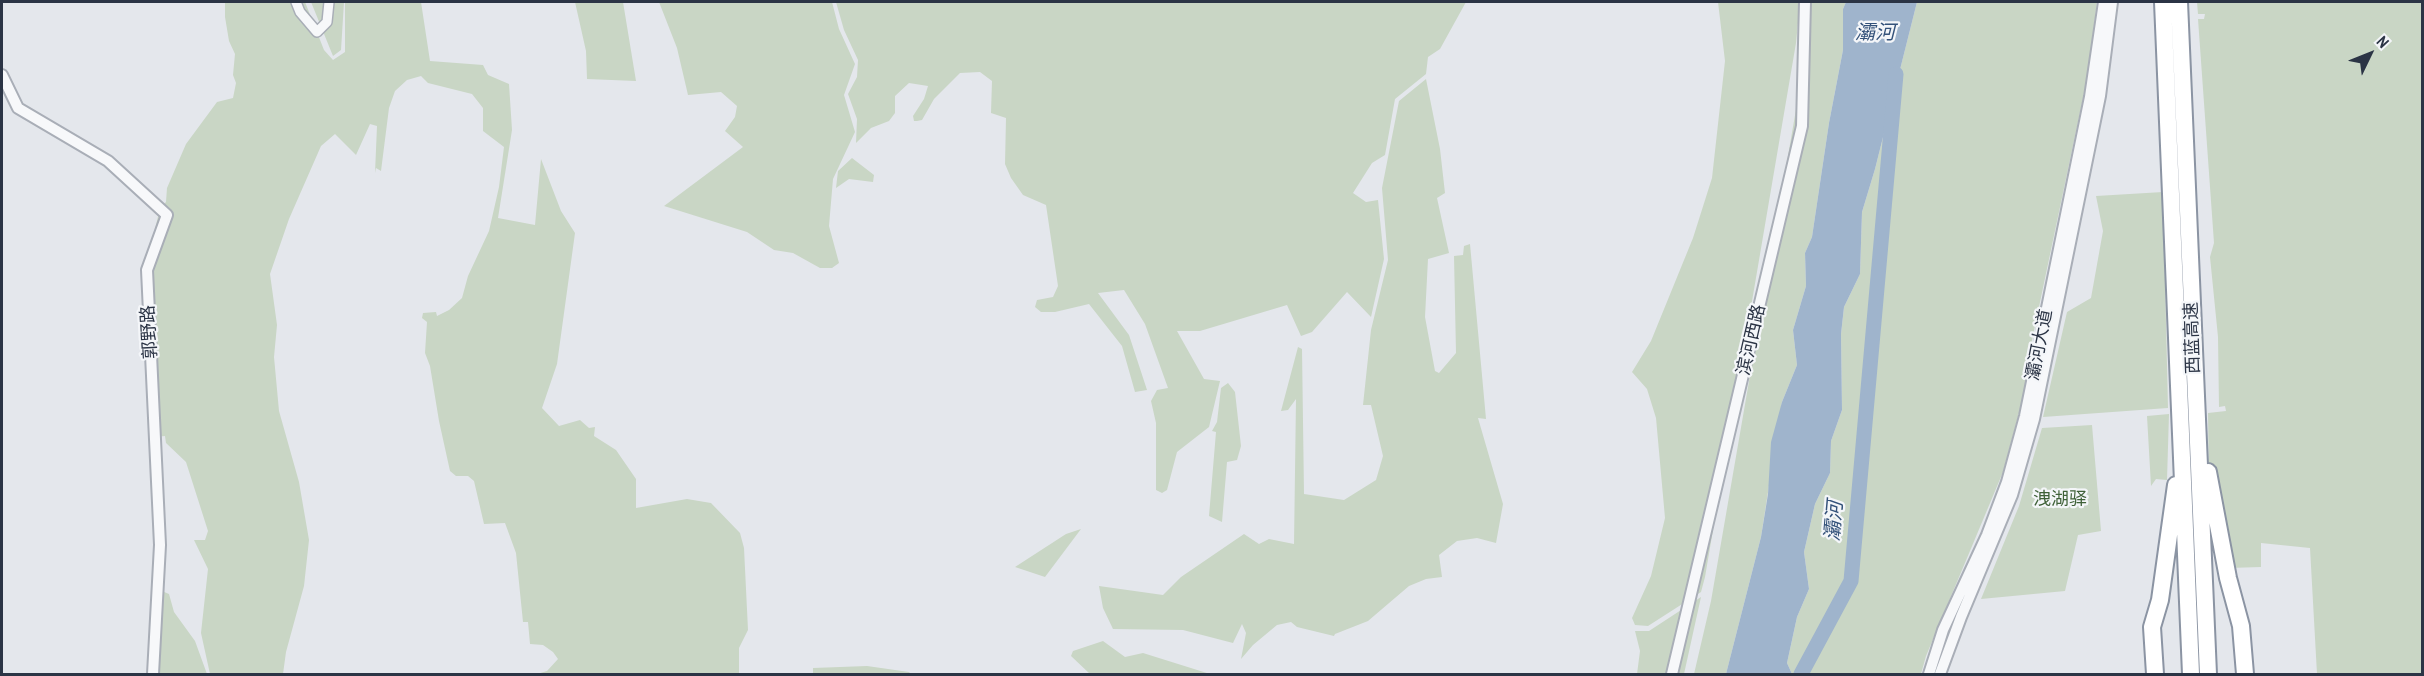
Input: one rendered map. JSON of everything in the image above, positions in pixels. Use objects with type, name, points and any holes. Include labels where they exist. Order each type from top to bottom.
[{"type":"highway","name":"西蓝高速","points":[[2163,2],[2208,675]]},
{"type":"highway","name":"西蓝高速","points":[[2179,2],[2191,675]]},
{"type":"highway","points":[[2155,675],[2152,627],[2160,600],[2176,487],[2187,375]]},
{"type":"highway","points":[[2187,375],[2228,578],[2241,626],[2245,675]]},
{"type":"street","points":[[296,2],[300,12],[317,32],[327,22],[328,2]]},
{"type":"street","name":"滨河西路","points":[[1672,675],[1802,126],[1805,2]]},
{"type":"street","name":"灞河大道","points":[[1929,675],[1943,630],[1987,535],[1999,503],[2025,416],[2090,97],[2104,2]]},
{"type":"street","name":"灞河大道","points":[[1941,675],[1961,617],[2012,495],[2034,419],[2100,96],[2112,2]]},
{"type":"street","name":"郭野路","points":[[2,75],[18,108],[108,161],[167,215],[147,270],[160,545],[153,675]]},
{"type":"green space","points":[[225,2],[305,2],[324,50],[333,60],[345,52],[345,2],[421,2],[430,61],[483,65],[488,75],[509,84],[512,130],[498,218],[535,225],[541,159],[561,211],[575,233],[557,364],[542,408],[559,426],[580,420],[589,428],[595,427],[594,436],[616,450],[636,479],[636,508],[687,499],[711,503],[740,533],[744,548],[748,630],[739,648],[739,674],[537,674],[547,671],[558,659],[543,645],[530,644],[528,622],[523,622],[516,553],[505,523],[484,524],[474,481],[468,476],[456,476],[450,471],[430,366],[425,353],[427,322],[422,318],[423,313],[436,312],[437,316],[449,310],[462,298],[468,276],[489,231],[499,187],[504,147],[483,131],[483,108],[472,94],[428,83],[421,76],[407,80],[395,91],[389,108],[381,171],[376,168],[375,173],[377,126],[370,124],[356,155],[335,134],[321,146],[289,219],[270,274],[277,325],[274,357],[279,411],[299,482],[309,540],[304,586],[286,652],[283,674],[210,674],[201,633],[208,569],[194,540],[205,540],[208,531],[186,462],[166,443],[165,436],[155,437],[144,276],[160,208],[166,202],[167,188],[186,144],[217,102],[233,98],[236,83],[233,75],[235,54],[229,41]]},
{"type":"green space","points":[[311,2],[344,2],[341,50],[333,56]]},
{"type":"green space","points":[[575,2],[623,2],[636,81],[587,79],[586,51]]},
{"type":"green space","points":[[659,2],[832,2],[839,29],[855,64],[844,95],[855,132],[833,179],[829,226],[839,263],[832,268],[820,268],[793,253],[774,250],[747,232],[664,206],[743,147],[725,131],[735,117],[737,106],[721,92],[688,95],[677,48]]},
{"type":"green space","points":[[836,2],[1466,2],[1440,49],[1428,57],[1426,74],[1395,99],[1385,155],[1372,163],[1353,193],[1366,202],[1378,200],[1384,259],[1371,317],[1347,292],[1312,332],[1301,336],[1287,305],[1200,331],[1177,331],[1204,379],[1220,381],[1209,427],[1177,452],[1167,490],[1162,493],[1156,490],[1156,423],[1151,401],[1157,390],[1168,388],[1145,324],[1124,290],[1098,293],[1129,335],[1147,390],[1135,392],[1122,346],[1089,304],[1055,312],[1041,312],[1035,307],[1037,300],[1053,297],[1058,286],[1046,205],[1023,195],[1011,178],[1005,164],[1006,118],[991,113],[992,81],[980,72],[960,73],[934,99],[922,120],[917,121],[914,121],[913,116],[924,99],[928,86],[909,83],[895,96],[895,113],[889,121],[871,128],[856,143],[857,119],[848,94],[857,77],[858,60],[844,30]]},
{"type":"green space","points":[[1718,2],[1800,2],[1796,43],[1701,592],[1648,626],[1635,625],[1632,618],[1651,576],[1665,518],[1656,418],[1647,389],[1632,372],[1651,341],[1693,238],[1712,178],[1725,61]]},
{"type":"green space","points":[[1811,2],[1846,2],[1843,9],[1843,50],[1829,123],[1812,237],[1805,253],[1806,286],[1793,330],[1797,365],[1782,402],[1761,537],[1726,674],[1694,674],[1711,601],[1798,98]]},
{"type":"green space","points":[[1917,2],[2097,2],[2087,79],[2032,340],[2024,394],[2003,472],[1926,656],[1921,674],[1792,674],[1787,663],[1797,617],[1809,589],[1804,552],[1815,504],[1830,473],[1831,441],[1842,410],[1841,334],[1844,307],[1860,274],[1862,212]]},
{"type":"green space","points":[[2197,2],[2422,2],[2422,674],[2317,674],[2310,548],[2261,543],[2261,567],[2229,568],[2209,486],[2208,413],[2226,411],[2225,406],[2219,407],[2218,337],[2210,257],[2214,243],[2198,19],[2204,19],[2205,14],[2198,14]]},
{"type":"green space","points":[[1426,79],[1440,149],[1445,193],[1437,198],[1449,253],[1428,259],[1425,317],[1435,371],[1439,373],[1456,353],[1454,256],[1463,255],[1464,246],[1470,244],[1486,419],[1478,418],[1503,504],[1496,543],[1477,538],[1457,541],[1439,555],[1442,577],[1426,579],[1409,586],[1368,621],[1334,636],[1297,627],[1291,622],[1277,625],[1253,645],[1241,659],[1246,633],[1242,624],[1233,643],[1183,630],[1113,629],[1103,608],[1099,586],[1163,595],[1181,577],[1244,534],[1259,544],[1269,539],[1294,544],[1296,399],[1288,410],[1281,411],[1298,347],[1302,349],[1304,494],[1344,500],[1376,480],[1383,456],[1371,405],[1363,405],[1371,330],[1388,260],[1382,188],[1399,101]]},
{"type":"green space","points":[[852,158],[874,175],[873,182],[849,179],[836,188],[838,171]]},
{"type":"green space","points":[[2163,192],[2168,408],[2043,417],[2067,312],[2091,298],[2103,231],[2096,196]]},
{"type":"green space","points":[[1228,383],[1235,392],[1241,446],[1237,460],[1227,462],[1222,522],[1209,516],[1216,432],[1212,431],[1217,422],[1221,388]]},
{"type":"green space","points":[[2169,414],[2167,480],[2156,479],[2151,486],[2147,416]]},
{"type":"green space","name":"洩湖驿","points":[[2092,425],[2101,531],[2078,535],[2065,591],[1981,599],[2019,506],[2042,428]]},
{"type":"green space","points":[[1081,529],[1045,577],[1015,567],[1066,534]]},
{"type":"green space","points":[[157,589],[169,594],[174,612],[195,641],[207,674],[155,674]]},
{"type":"green space","points":[[1701,597],[1684,674],[1637,674],[1640,651],[1635,631],[1649,631]]},
{"type":"green space","points":[[1103,641],[1125,657],[1143,653],[1210,674],[1090,674],[1071,656],[1073,651]]},
{"type":"green space","points":[[867,666],[911,674],[813,674],[813,668]]},
{"type":"water","name":"灞河","points":[[1846,2],[1917,2],[1862,212],[1860,274],[1844,307],[1841,334],[1842,410],[1831,441],[1830,473],[1815,504],[1804,552],[1809,589],[1797,617],[1787,663],[1792,674],[1726,674],[1761,537],[1768,494],[1771,442],[1782,402],[1797,365],[1793,330],[1806,286],[1805,253],[1812,237],[1829,123],[1843,50],[1843,9]]},
{"type":"waterway","name":"灞河","points":[[1801,674],[1851,581],[1896,74]]}]
